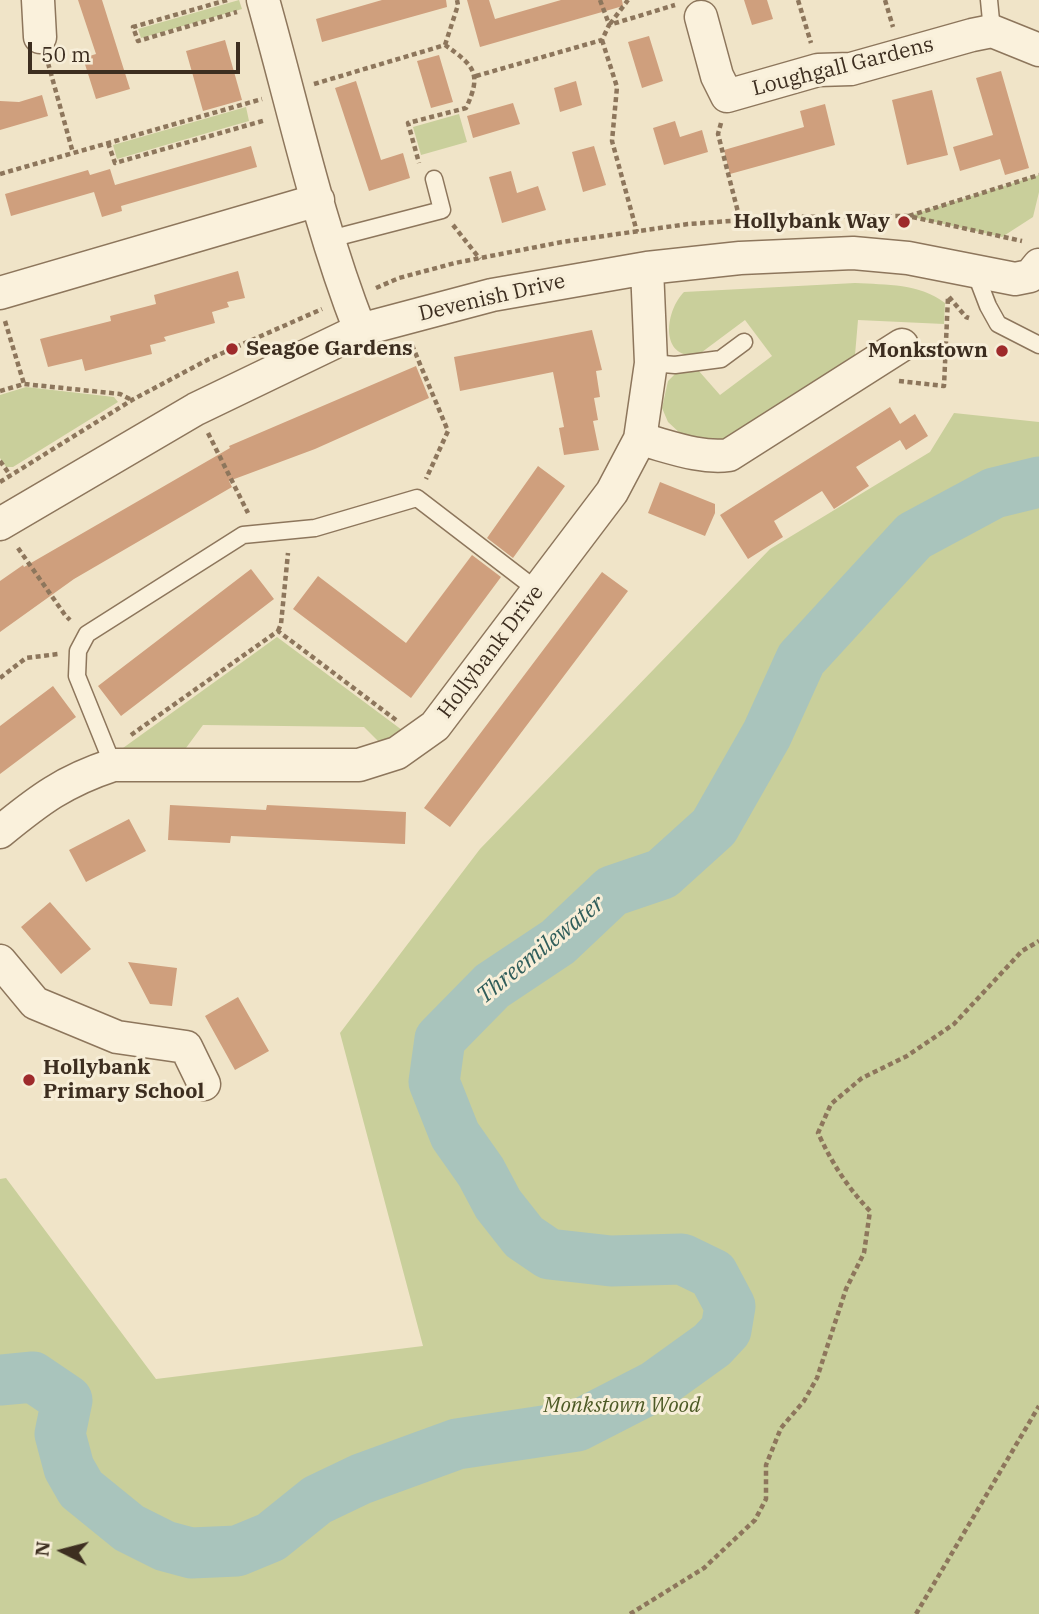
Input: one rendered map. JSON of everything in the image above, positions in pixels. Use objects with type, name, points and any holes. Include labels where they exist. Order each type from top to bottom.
[{"type":"street","points":[[38,0],[40,37]]},
{"type":"street","points":[[264,2],[318,200],[360,330]]},
{"type":"street","name":"Loughgall Gardens","points":[[701,17],[717,76],[727,96],[818,70],[851,69],[992,31]]},
{"type":"street","points":[[992,31],[1039,50]]},
{"type":"street","points":[[2,304],[318,200]]},
{"type":"street","name":"Devenish Drive","points":[[0,524],[196,409],[360,330],[492,295],[647,268],[740,258],[853,253],[908,258],[1015,279],[1036,274]]},
{"type":"street","name":"Hollybank Drive","points":[[0,832],[45,795],[111,758],[359,765],[397,753],[435,726],[612,492],[640,439],[651,363],[647,268]]},
{"type":"street","points":[[640,439],[696,454],[717,457],[729,455],[902,345]]},
{"type":"street","points":[[0,961],[35,1003],[117,1037],[186,1047],[204,1084]]},
{"type":"lane","points":[[989,0],[992,31]]},
{"type":"lane","points":[[330,239],[442,210],[434,179]]},
{"type":"lane","points":[[975,272],[998,324],[1039,345]]},
{"type":"lane","points":[[651,363],[676,365],[721,359],[744,342]]},
{"type":"lane","points":[[111,758],[77,676],[78,651],[87,634],[243,535],[315,528],[417,498],[537,590]]},
{"type":"path","points":[[228,0],[133,27],[138,41],[264,2]]},
{"type":"path","points":[[445,45],[458,5],[457,0]]},
{"type":"path","points":[[600,0],[609,25]]},
{"type":"path","points":[[628,0],[609,25],[602,40],[617,86],[612,141],[637,232]]},
{"type":"path","points":[[798,0],[818,70]]},
{"type":"path","points":[[609,25],[675,5],[701,17]]},
{"type":"path","points":[[40,37],[73,153]]},
{"type":"path","points":[[476,76],[602,40]]},
{"type":"path","points":[[434,179],[420,168],[408,123],[466,108],[475,89],[476,76],[465,59],[445,45]]},
{"type":"path","points":[[108,143],[115,163],[445,45]]},
{"type":"path","points":[[727,96],[718,134],[740,220]]},
{"type":"path","points":[[0,174],[108,143],[291,102]]},
{"type":"path","points":[[908,216],[1039,175]]},
{"type":"path","points":[[442,210],[480,259]]},
{"type":"path","points":[[937,292],[948,296],[966,317],[998,324]]},
{"type":"path","points":[[887,380],[944,386],[948,296]]},
{"type":"path","points":[[2,304],[24,384]]},
{"type":"path","points":[[401,319],[448,431],[417,498]]},
{"type":"path","points":[[0,391],[24,384],[120,394],[132,400]]},
{"type":"path","points":[[196,409],[256,533]]},
{"type":"path","points":[[0,461],[10,475]]},
{"type":"path","points":[[0,524],[65,615],[87,634]]},
{"type":"path","points":[[111,758],[278,631],[281,624],[290,532]]},
{"type":"path","points":[[278,631],[419,738]]},
{"type":"path","points":[[0,678],[26,658],[78,651]]},
{"type":"path","points":[[630,1614],[704,1568],[755,1520],[766,1499],[766,1465],[781,1428],[804,1401],[817,1378],[846,1289],[864,1253],[870,1211],[849,1189],[833,1165],[818,1133],[831,1104],[862,1078],[907,1056],[954,1024],[1022,951],[1039,940]]},
{"type":"path","points":[[916,1614],[1039,1406]]},
{"type":"green space","points":[[239,0],[242,9],[141,38],[138,29]]},
{"type":"green space","points":[[246,107],[249,121],[117,159],[113,145]]},
{"type":"green space","points":[[459,114],[467,142],[421,155],[413,127]]},
{"type":"green space","points":[[1039,175],[1039,192],[1033,217],[1002,237],[908,216]]},
{"type":"green space","points":[[855,283],[902,286],[935,296],[945,303],[944,324],[858,320],[855,355],[846,369],[722,445],[681,434],[668,422],[662,408],[668,381],[675,374],[698,370],[720,395],[772,356],[745,320],[698,355],[685,355],[677,350],[671,342],[670,322],[684,292]]},
{"type":"green space","points":[[26,387],[114,397],[118,402],[13,467],[6,467],[0,458],[0,395]]},
{"type":"green space","name":"Monkstown Wood","points":[[954,413],[1039,422],[1039,1614],[0,1614],[0,1179],[6,1178],[156,1379],[423,1346],[340,1033],[480,849],[770,549],[930,452]]},
{"type":"green space","points":[[277,637],[406,733],[383,746],[364,727],[203,725],[183,752],[132,753],[123,748]]},
{"type":"building","points":[[78,0],[102,0],[130,89],[96,99],[83,58],[96,54]]},
{"type":"building","points":[[382,0],[446,0],[447,7],[322,42],[316,19]]},
{"type":"building","points":[[467,0],[489,0],[495,19],[561,0],[622,0],[623,6],[480,47]]},
{"type":"building","points":[[744,0],[767,0],[773,19],[752,25]]},
{"type":"building","points":[[649,36],[663,81],[642,88],[628,42]]},
{"type":"building","points":[[225,40],[242,100],[203,111],[186,51]]},
{"type":"building","points":[[439,55],[453,102],[431,108],[417,61]]},
{"type":"building","points":[[1001,71],[1029,168],[1005,175],[1000,159],[960,171],[953,147],[993,135],[976,78]]},
{"type":"building","points":[[356,81],[381,160],[403,153],[410,178],[369,191],[335,88]]},
{"type":"building","points":[[576,81],[582,105],[560,112],[554,88]]},
{"type":"building","points":[[932,90],[948,155],[907,165],[892,100]]},
{"type":"building","points":[[42,95],[48,116],[0,130],[0,101],[19,102]]},
{"type":"building","points":[[513,103],[520,124],[473,138],[467,116]]},
{"type":"building","points":[[825,104],[835,145],[730,174],[724,150],[804,127],[800,111]]},
{"type":"building","points":[[675,121],[680,137],[702,130],[708,152],[664,165],[653,128]]},
{"type":"building","points":[[251,146],[257,167],[121,206],[122,211],[102,217],[94,192],[11,216],[5,194],[88,170],[90,175],[110,169],[115,185]]},
{"type":"building","points":[[594,146],[606,185],[583,192],[572,152]]},
{"type":"building","points":[[511,171],[517,193],[538,186],[546,210],[502,223],[489,177]]},
{"type":"building","points":[[238,271],[245,298],[227,302],[229,307],[212,312],[215,323],[164,337],[166,341],[150,345],[152,354],[85,371],[82,359],[48,367],[40,339],[111,321],[110,316],[156,304],[154,295]]},
{"type":"building","points":[[592,330],[602,370],[596,371],[600,397],[594,398],[598,420],[593,421],[599,450],[564,455],[559,428],[564,427],[553,372],[460,391],[454,357]]},
{"type":"building","points":[[416,366],[429,398],[315,449],[229,481],[232,487],[74,579],[0,632],[0,581],[23,565],[24,567],[230,448],[229,446]]},
{"type":"building","points":[[890,407],[900,424],[915,414],[928,436],[906,450],[900,440],[856,467],[869,486],[834,509],[822,491],[774,521],[783,537],[748,559],[720,515]]},
{"type":"building","points":[[538,466],[565,486],[513,558],[487,538]]},
{"type":"building","points":[[660,482],[715,504],[715,513],[705,536],[648,513]]},
{"type":"building","points":[[472,555],[501,577],[411,698],[293,609],[318,576],[406,643]]},
{"type":"building","points":[[251,569],[274,599],[121,716],[98,686]]},
{"type":"building","points":[[602,572],[628,591],[450,827],[424,808]]},
{"type":"building","points":[[53,686],[76,717],[0,774],[0,726]]},
{"type":"building","points":[[170,805],[266,810],[267,805],[406,812],[405,844],[231,836],[230,843],[168,840]]},
{"type":"building","points":[[129,819],[146,851],[86,882],[69,850]]},
{"type":"building","points":[[50,902],[91,949],[61,974],[21,927]]},
{"type":"building","points":[[128,962],[177,968],[172,1006],[150,1004]]},
{"type":"building","points":[[238,997],[269,1051],[235,1070],[205,1016]]},
{"type":"waterway","name":"Threemilewater","points":[[0,1380],[33,1377],[67,1400],[60,1434],[69,1468],[81,1489],[129,1528],[165,1546],[191,1553],[237,1551],[271,1537],[317,1500],[361,1479],[457,1444],[577,1426],[655,1386],[712,1345],[726,1330],[730,1306],[713,1274],[682,1259],[611,1261],[549,1254],[524,1237],[498,1204],[481,1172],[455,1135],[434,1082],[440,1039],[492,986],[558,942],[612,891],[662,874],[714,827],[767,734],[801,659],[914,536],[994,493],[1039,482]]},
{"type":"place","name":"Hollybank Way","points":[[904,222]]},
{"type":"place","name":"Seagoe Gardens","points":[[232,349]]},
{"type":"place","name":"Monkstown","points":[[1002,351]]},
{"type":"place","name":"Hollybank Primary School","points":[[29,1080]]}]
